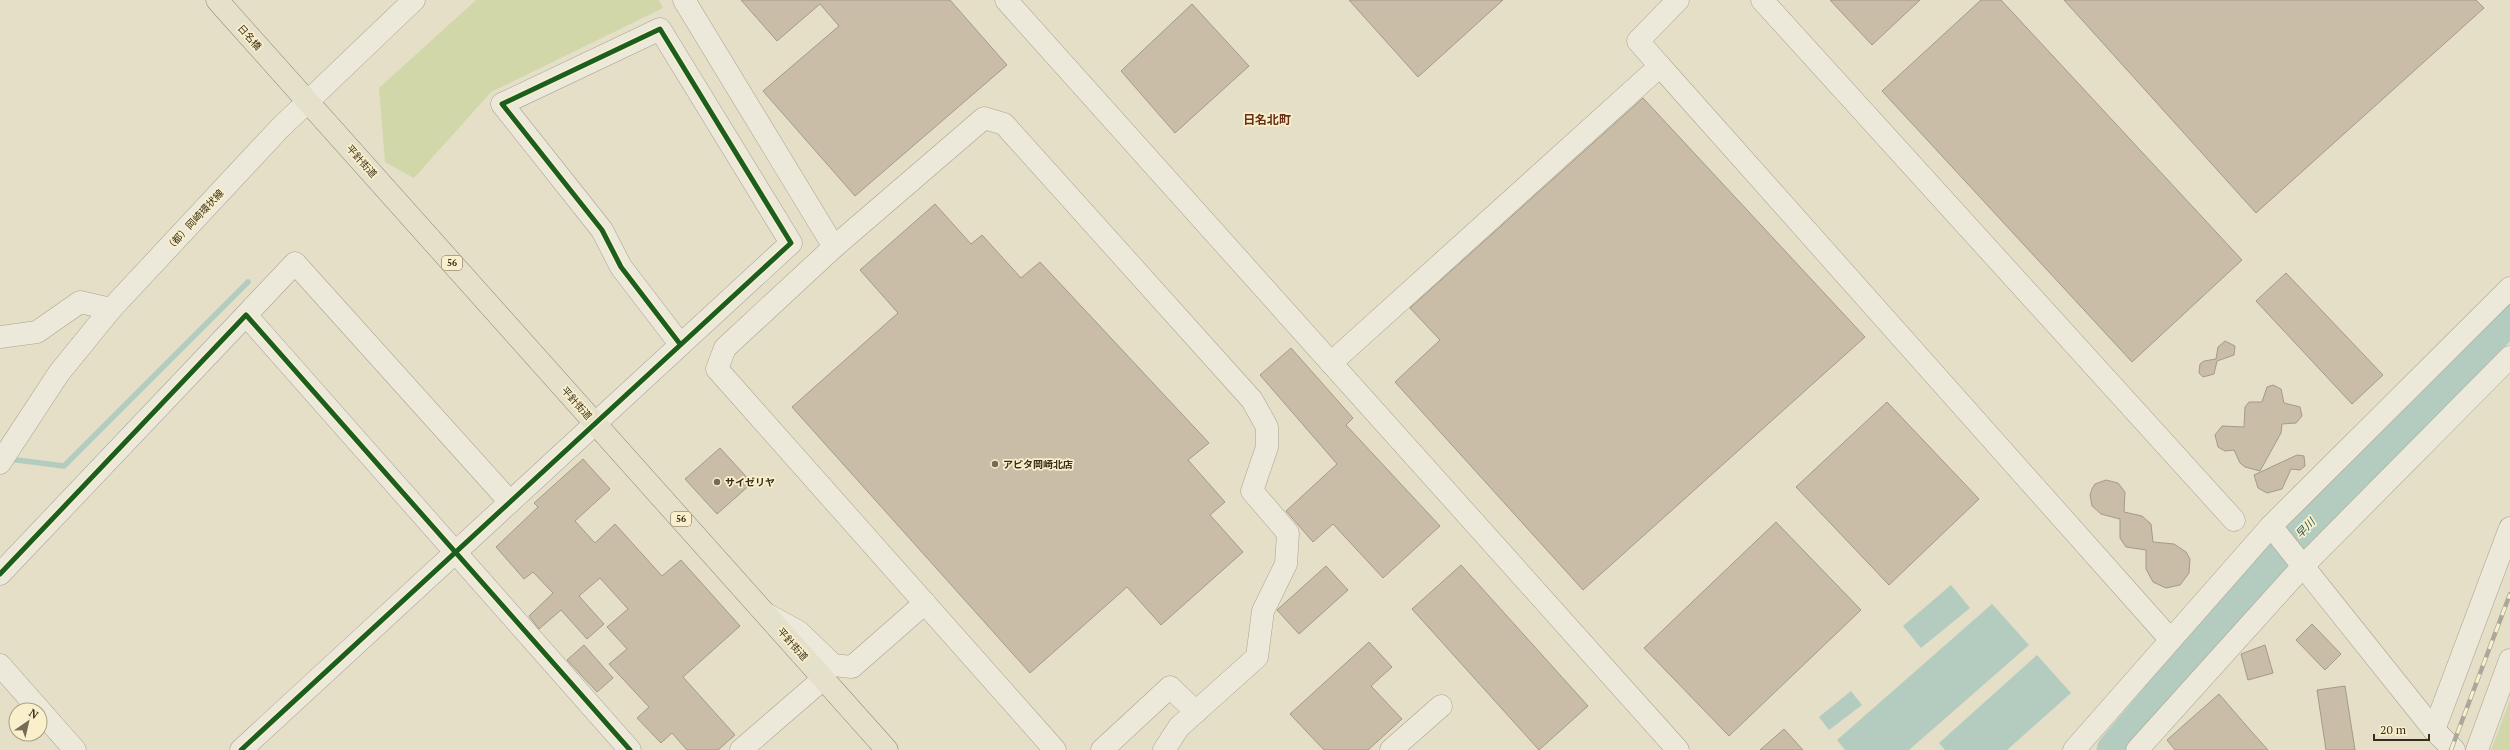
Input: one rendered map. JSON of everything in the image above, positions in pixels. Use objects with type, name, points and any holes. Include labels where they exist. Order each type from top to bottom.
[{"type":"main road","name":"日名橋","points":[[217,0],[283,73]]},
{"type":"main road","name":"平針街道","points":[[283,73],[887,750]]},
{"type":"street","name":"（都）岡崎環状線","points":[[0,463],[59,373],[111,309],[280,128],[414,0]]},
{"type":"street","points":[[684,0],[834,247]]},
{"type":"street","points":[[1006,0],[1678,750]]},
{"type":"street","points":[[1678,0],[1638,41],[2170,639]]},
{"type":"street","points":[[1762,0],[2234,520]]},
{"type":"street","points":[[241,750],[791,243],[660,29],[502,104],[602,230],[621,267],[680,344]]},
{"type":"street","points":[[1331,363],[1660,66]]},
{"type":"street","points":[[1055,750],[717,369],[725,348],[834,247],[984,118],[1004,124],[1252,400],[1267,427],[1267,447],[1252,491],[1288,533],[1286,564],[1263,611],[1257,657],[1179,727],[1164,750]]},
{"type":"street","points":[[0,574],[295,263],[510,502]]},
{"type":"street","points":[[2074,750],[2170,639],[2271,526],[2510,288]]},
{"type":"street","points":[[0,337],[36,332],[80,302],[111,309]]},
{"type":"street","points":[[246,315],[454,553],[630,750]]},
{"type":"street","points":[[2143,748],[2303,566],[2510,357]]},
{"type":"street","points":[[2271,526],[2434,730],[2454,750]]},
{"type":"street","points":[[2434,730],[2510,528]]},
{"type":"street","points":[[766,614],[800,632],[833,665],[852,667],[925,603]]},
{"type":"street","points":[[2477,750],[2510,660]]},
{"type":"street","points":[[0,664],[75,750]]},
{"type":"street","points":[[741,750],[824,679]]},
{"type":"street","points":[[1102,750],[1170,687],[1196,712]]},
{"type":"street","points":[[1391,750],[1441,706]]},
{"type":"green space","points":[[476,0],[659,0],[663,8],[491,92],[414,178],[385,162],[379,88]]},
{"type":"green space","points":[[2510,700],[2510,750],[2491,750]]},
{"type":"shaded area","points":[[1951,585],[1970,608],[1921,648],[1903,626]]},
{"type":"shaded area","points":[[1992,604],[2029,645],[1909,750],[1845,750],[1837,740]]},
{"type":"shaded area","points":[[2037,655],[2071,693],[2007,750],[1945,750],[1939,743]]},
{"type":"shaded area","points":[[1851,691],[1862,705],[1829,730],[1819,717]]},
{"type":"building","points":[[741,0],[950,0],[1007,65],[855,196],[763,91],[839,26],[820,4],[777,41]]},
{"type":"building","points":[[1349,0],[1503,0],[1418,77]]},
{"type":"building","points":[[1830,0],[1920,0],[1872,45]]},
{"type":"building","points":[[1981,0],[2001,0],[2242,260],[2132,362],[1882,91]]},
{"type":"building","points":[[2064,0],[2476,0],[2484,8],[2256,213]]},
{"type":"building","points":[[1192,4],[1249,66],[1175,133],[1121,71]]},
{"type":"building","points":[[1643,98],[1865,337],[1583,590],[1395,382],[1440,340],[1410,308]]},
{"type":"building","points":[[935,204],[971,244],[982,235],[1021,278],[1040,262],[1209,443],[1188,460],[1225,502],[1210,515],[1243,552],[1161,625],[1127,587],[1030,673],[792,407],[898,313],[860,270]]},
{"type":"building","points":[[2286,273],[2383,375],[2352,404],[2256,301]]},
{"type":"building","points":[[2225,341],[2235,346],[2234,355],[2217,361],[2214,374],[2203,377],[2199,373],[2200,364],[2204,361],[2216,359],[2218,347]]},
{"type":"building","points":[[1291,348],[1353,418],[1346,425],[1440,526],[1383,578],[1333,524],[1313,542],[1286,511],[1337,464],[1260,375]]},
{"type":"building","points":[[2273,385],[2281,389],[2284,403],[2300,407],[2302,416],[2296,423],[2282,424],[2281,433],[2260,471],[2245,467],[2240,463],[2234,450],[2225,451],[2218,447],[2215,435],[2222,426],[2244,427],[2245,407],[2249,402],[2262,402],[2267,387]]},
{"type":"building","points":[[1887,402],[1979,499],[1889,585],[1796,487]]},
{"type":"building","points":[[720,448],[752,483],[717,514],[685,479]]},
{"type":"building","points":[[2297,455],[2304,456],[2305,466],[2300,470],[2291,469],[2282,489],[2267,493],[2258,488],[2254,475]]},
{"type":"building","points":[[583,459],[610,489],[575,521],[595,543],[615,524],[662,576],[681,560],[740,626],[683,677],[735,735],[718,750],[687,750],[672,733],[661,743],[637,718],[649,707],[609,664],[627,649],[607,627],[628,609],[600,578],[579,596],[604,624],[587,639],[561,610],[539,629],[529,616],[553,593],[533,572],[524,579],[496,547],[538,507],[534,503]]},
{"type":"building","points":[[2106,480],[2118,483],[2125,492],[2124,512],[2142,516],[2151,524],[2153,542],[2174,544],[2186,552],[2190,559],[2189,573],[2180,585],[2166,588],[2153,582],[2146,569],[2146,550],[2126,547],[2120,538],[2120,519],[2101,514],[2092,506],[2090,495],[2092,489],[2095,484]]},
{"type":"building","points":[[1776,522],[1861,610],[1729,736],[1644,648]]},
{"type":"building","points":[[1461,565],[1588,706],[1539,750],[1412,609]]},
{"type":"building","points":[[1326,566],[1348,590],[1299,634],[1277,610]]},
{"type":"building","points":[[2312,624],[2341,654],[2325,670],[2296,640]]},
{"type":"building","points":[[1369,642],[1392,667],[1371,686],[1402,719],[1368,750],[1324,750],[1290,714]]},
{"type":"building","points":[[584,645],[613,678],[597,692],[567,660]]},
{"type":"building","points":[[2265,645],[2273,673],[2248,680],[2241,654]]},
{"type":"building","points":[[2345,686],[2355,750],[2326,750],[2317,690]]},
{"type":"building","points":[[2219,694],[2268,750],[2175,750],[2167,740]]},
{"type":"building","points":[[1784,729],[1803,750],[1760,750]]},
{"type":"waterway","points":[[9,459],[64,466],[248,282]]},
{"type":"waterway","name":"早川","points":[[2113,750],[2278,555],[2510,318]]},
{"type":"railway","points":[[2451,750],[2510,594]]},
{"type":"cycle path","points":[[241,750],[791,243],[660,29],[502,104],[602,230],[621,267],[680,344]]},
{"type":"cycle path","points":[[0,574],[246,315],[630,750]]},
{"type":"place","name":"アピタ岡崎北店","points":[[995,464]]},
{"type":"place","name":"サイゼリヤ","points":[[717,482]]},
{"type":"district","name":"日名北町","points":[[1267,120]]}]
